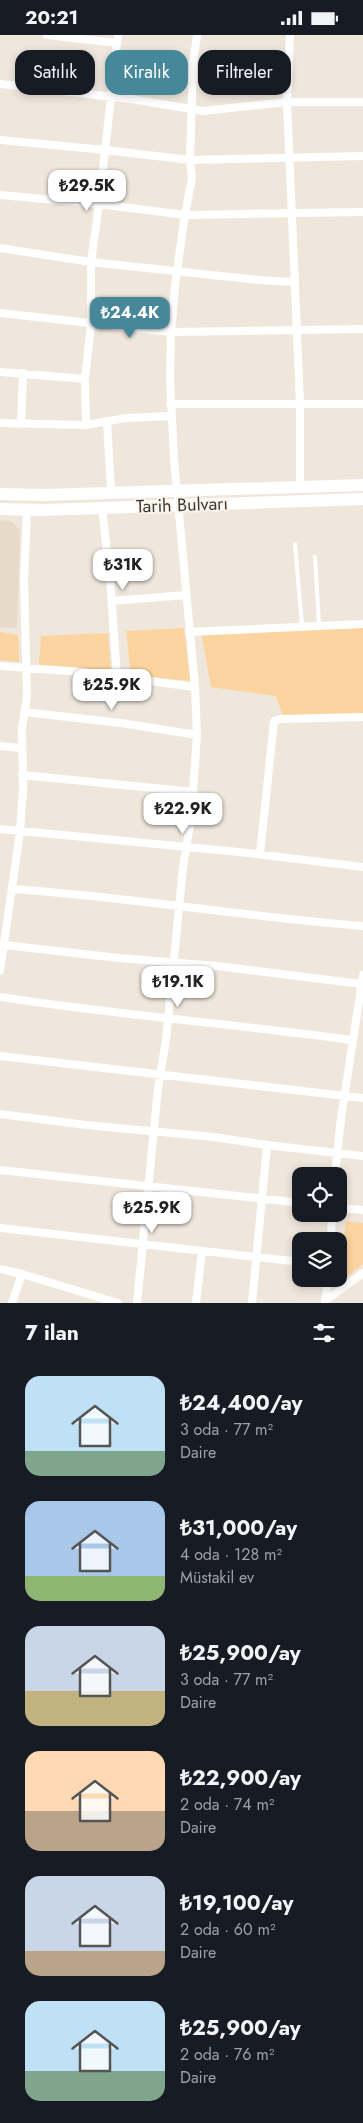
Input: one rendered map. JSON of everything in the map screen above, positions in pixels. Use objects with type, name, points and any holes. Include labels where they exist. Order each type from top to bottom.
[{"type":"main road","points":[[0,494],[45,495],[363,485]]},
{"type":"main road","name":"Tarih Bulvarı","points":[[0,509],[178,506],[363,499]]},
{"type":"street","points":[[47,35],[118,39],[91,262],[91,324],[85,379],[86,425]]},
{"type":"street","points":[[137,1303],[153,1131],[194,792],[197,735],[195,687],[176,491],[170,404],[171,333],[177,270],[192,178],[190,160],[193,63],[197,35]]},
{"type":"street","points":[[290,35],[287,102],[300,404],[300,487]]},
{"type":"street","points":[[0,84],[112,97],[203,111],[287,102],[363,101]]},
{"type":"street","points":[[0,140],[190,160],[363,155]]},
{"type":"street","points":[[0,195],[99,204],[149,212],[185,215],[363,212]]},
{"type":"street","points":[[0,248],[91,262],[294,282]]},
{"type":"street","points":[[0,313],[171,333],[214,331],[253,333],[297,329],[363,329]]},
{"type":"street","points":[[0,372],[85,379]]},
{"type":"street","points":[[21,424],[22,373]]},
{"type":"street","points":[[170,404],[363,404]]},
{"type":"street","points":[[0,423],[86,425],[108,421],[170,416]]},
{"type":"street","points":[[108,421],[111,492]]},
{"type":"street","points":[[102,508],[112,601],[117,677]]},
{"type":"street","points":[[0,971],[20,832],[22,748],[26,697],[24,580],[27,509]]},
{"type":"street","points":[[112,601],[186,595]]},
{"type":"street","points":[[189,632],[363,624]]},
{"type":"street","points":[[0,666],[117,677],[195,687]]},
{"type":"street","points":[[24,712],[121,723],[197,735]]},
{"type":"street","points":[[260,855],[274,721],[282,719],[363,717]]},
{"type":"street","points":[[0,746],[22,748]]},
{"type":"street","points":[[22,775],[194,792]]},
{"type":"street","points":[[0,829],[363,867]]},
{"type":"street","points":[[13,889],[88,894],[179,907],[363,926]]},
{"type":"street","points":[[4,945],[217,966],[361,984]]},
{"type":"street","points":[[336,1167],[352,1040],[359,1017],[363,975]]},
{"type":"street","points":[[0,997],[86,1010],[352,1040]]},
{"type":"street","points":[[0,1056],[363,1098]]},
{"type":"street","points":[[0,1114],[214,1137],[363,1156]]},
{"type":"street","points":[[252,1303],[268,1145]]},
{"type":"street","points":[[0,1170],[292,1202]]},
{"type":"street","points":[[347,1209],[363,1210]]},
{"type":"street","points":[[0,1228],[292,1261]]},
{"type":"street","points":[[196,1303],[202,1251]]},
{"type":"street","points":[[0,1269],[118,1303]]},
{"type":"street","points":[[325,1302],[363,1273]]},
{"type":"street","points":[[12,1303],[22,1274]]},
{"type":"street","points":[[325,1302],[327,1287]]},
{"type":"lane","points":[[295,544],[302,627]]},
{"type":"lane","points":[[315,557],[319,626]]},
{"type":"shaded area","points":[[0,520],[11,521],[20,530],[17,628],[0,627]]},
{"type":"shaded area","points":[[184,628],[190,681],[131,675],[126,631]]},
{"type":"shaded area","points":[[363,628],[363,714],[283,716],[276,696],[211,687],[201,632]]},
{"type":"shaded area","points":[[0,632],[18,635],[19,662],[0,660]]},
{"type":"shaded area","points":[[108,633],[111,671],[39,665],[41,636]]},
{"type":"shaded area","points":[[347,1221],[363,1223],[363,1264],[347,1276],[347,1232],[344,1232]]}]
